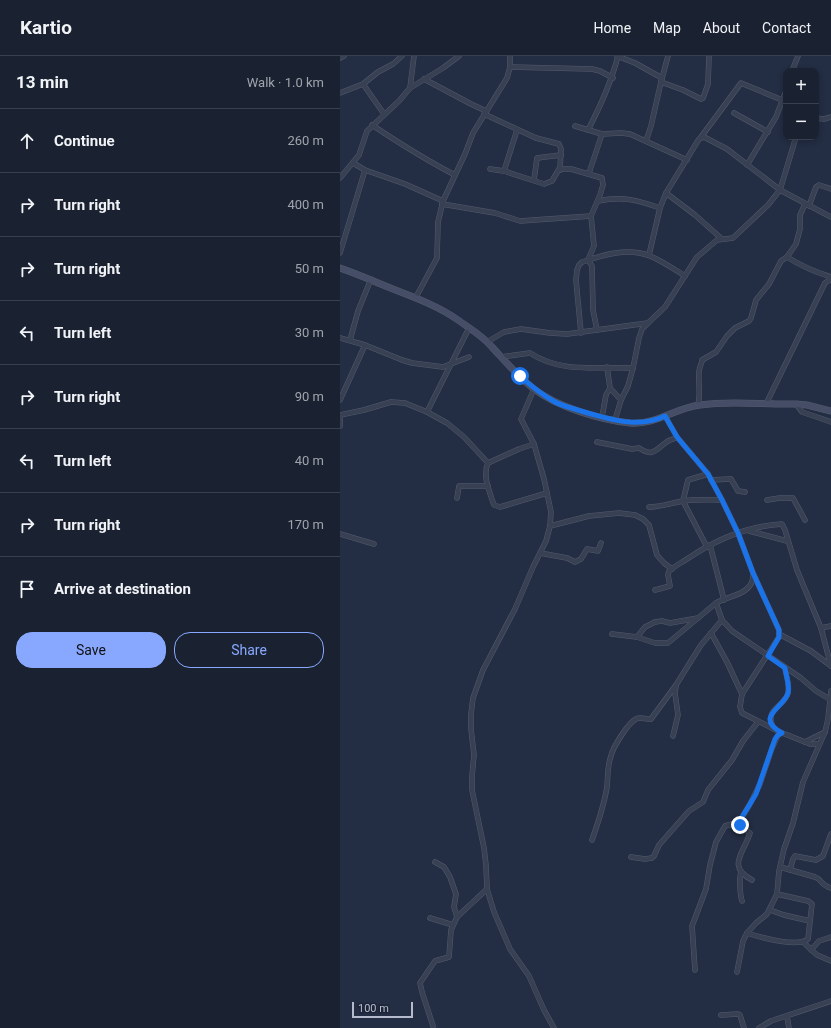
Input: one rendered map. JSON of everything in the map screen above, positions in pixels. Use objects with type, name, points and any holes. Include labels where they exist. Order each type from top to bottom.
[{"type":"street","points":[[340,58],[344,56]]},
{"type":"street","points":[[340,94],[363,84],[378,72],[393,64],[402,56]]},
{"type":"street","points":[[410,88],[414,56]]},
{"type":"street","points":[[340,178],[359,155],[367,131],[372,125],[399,101],[410,88],[459,56]]},
{"type":"street","points":[[416,297],[437,258],[438,222],[443,202],[473,133],[507,78],[510,67],[510,56]]},
{"type":"street","points":[[588,130],[613,78],[618,56],[635,63],[661,80],[699,99],[703,98],[708,84],[709,56]]},
{"type":"street","points":[[646,141],[668,56]]},
{"type":"street","points":[[793,68],[798,56]]},
{"type":"street","points":[[510,67],[592,69],[600,71],[613,78]]},
{"type":"street","points":[[424,79],[517,130],[536,138],[559,144],[562,149],[560,170]]},
{"type":"street","points":[[363,84],[384,114]]},
{"type":"street","points":[[649,255],[660,208],[666,193],[699,139],[741,84],[782,100],[776,117],[768,132],[747,165]]},
{"type":"street","points":[[734,113],[768,132]]},
{"type":"street","points":[[819,118],[831,117]]},
{"type":"street","points":[[372,125],[401,145],[455,175]]},
{"type":"street","points":[[575,126],[602,134],[630,134],[687,160]]},
{"type":"street","points":[[504,171],[517,130]]},
{"type":"street","points":[[589,173],[602,134]]},
{"type":"street","points":[[701,137],[727,150],[780,190],[831,217]]},
{"type":"street","points":[[615,420],[621,400],[628,386],[642,329],[665,307],[697,256],[712,243],[722,239],[733,238],[763,210],[780,190],[795,140]]},
{"type":"street","points":[[534,180],[537,158],[561,155]]},
{"type":"street","points":[[353,164],[365,170],[405,184],[443,202],[495,213],[520,221],[591,216]]},
{"type":"street","points":[[490,169],[504,171],[521,178],[534,180],[544,184],[554,179],[559,169],[571,169],[602,178],[603,181],[598,201],[591,216],[594,246],[588,260]]},
{"type":"street","points":[[340,253],[365,170]]},
{"type":"street","points":[[698,405],[700,399],[699,372],[702,360],[716,352],[727,336],[735,328],[749,321],[756,300],[769,284],[781,261],[787,257],[796,244],[800,229],[800,215],[816,187],[818,185],[831,189]]},
{"type":"street","points":[[666,193],[722,239]]},
{"type":"street","points":[[598,201],[631,199],[660,208]]},
{"type":"street","points":[[581,333],[577,270],[582,262],[621,252],[649,255],[685,276]]},
{"type":"street","points":[[766,404],[825,283],[831,278],[813,271],[787,257]]},
{"type":"street","points":[[588,260],[592,266],[593,310],[597,330]]},
{"type":"street","points":[[340,268],[416,297],[445,312],[487,342],[534,390],[556,403],[602,417],[631,423],[645,423],[678,410],[711,403],[796,404],[831,410]]},
{"type":"street","points":[[350,340],[358,311],[371,279]]},
{"type":"street","points":[[487,342],[504,332],[521,328],[550,334],[567,334],[648,323]]},
{"type":"street","points":[[427,412],[468,328]]},
{"type":"street","points":[[340,338],[365,345],[402,360],[439,366],[451,365],[469,357]]},
{"type":"street","points":[[340,400],[365,345]]},
{"type":"street","points":[[501,358],[530,353],[538,358],[564,367],[633,368]]},
{"type":"street","points":[[607,367],[610,388],[621,400]]},
{"type":"street","points":[[602,417],[606,394],[610,388]]},
{"type":"street","points":[[534,390],[521,419],[534,444],[547,493],[550,512],[550,526],[546,541],[515,609],[482,670],[473,698],[471,714],[474,755],[472,790],[484,848],[486,890],[503,936],[510,949],[529,976],[544,1010],[554,1028]]},
{"type":"street","points":[[340,417],[391,402],[405,403],[427,412],[447,423],[464,437],[488,463]]},
{"type":"street","points":[[796,404],[802,412],[831,422]]},
{"type":"street","points":[[340,412],[340,426]]},
{"type":"street","points":[[665,416],[677,437],[708,474],[722,500],[738,533],[779,634],[779,637],[768,656],[742,694],[740,701],[742,713],[782,733],[805,742],[819,744]]},
{"type":"street","points":[[596,442],[632,449],[638,448],[645,452],[650,452],[655,451],[668,441],[677,437]]},
{"type":"street","points":[[488,463],[534,444]]},
{"type":"street","points":[[488,463],[486,477],[494,505],[500,507],[547,493]]},
{"type":"street","points":[[708,474],[688,480],[683,501],[708,546],[724,600]]},
{"type":"street","points":[[711,480],[731,479],[738,492],[745,492]]},
{"type":"street","points":[[456,498],[458,486],[488,486]]},
{"type":"street","points":[[766,500],[793,498],[805,520]]},
{"type":"street","points":[[649,507],[666,506],[683,501],[722,500]]},
{"type":"street","points":[[550,526],[589,516],[619,513],[634,514],[643,519],[649,526],[657,555],[672,569]]},
{"type":"street","points":[[655,590],[670,586],[668,575],[672,569],[708,546],[747,530],[782,524],[798,574],[821,628],[831,666]]},
{"type":"street","points":[[747,530],[787,541]]},
{"type":"street","points":[[340,534],[374,544]]},
{"type":"street","points":[[540,553],[568,558],[575,562],[581,559],[587,549],[598,551],[601,543]]},
{"type":"street","points":[[612,634],[637,638],[655,643],[668,643],[716,604],[745,591],[751,586],[753,581],[753,573]]},
{"type":"street","points":[[716,604],[722,620],[732,631],[816,691],[831,699]]},
{"type":"street","points":[[637,638],[645,627],[655,622],[670,622],[698,618]]},
{"type":"street","points":[[592,840],[604,800],[608,765],[612,753],[635,719],[651,719],[701,645],[722,620]]},
{"type":"street","points":[[821,628],[831,626]]},
{"type":"street","points":[[711,633],[742,694]]},
{"type":"street","points":[[779,634],[811,651],[831,666]]},
{"type":"street","points":[[774,729],[771,723],[771,717],[775,708],[787,696],[789,690],[785,668]]},
{"type":"street","points":[[673,736],[678,715],[675,693],[676,684]]},
{"type":"street","points":[[737,972],[743,941],[747,933],[770,910],[777,894],[780,867],[785,843],[793,823],[803,782],[830,719],[831,691]]},
{"type":"street","points":[[631,857],[645,859],[652,858],[654,856],[659,845],[689,811],[703,802],[708,790],[732,760],[743,741],[758,722]]},
{"type":"street","points":[[805,742],[825,732]]},
{"type":"street","points":[[695,970],[692,926],[706,889],[716,842],[725,826],[739,822],[756,794],[775,739],[782,733]]},
{"type":"street","points":[[739,822],[740,826],[750,833],[738,863],[741,872],[740,894],[742,901]]},
{"type":"street","points":[[790,870],[795,856],[816,860],[823,856],[831,834]]},
{"type":"street","points":[[435,862],[444,867],[450,878],[456,894],[454,904],[457,917]]},
{"type":"street","points":[[780,867],[818,878],[822,885],[831,888]]},
{"type":"street","points":[[741,872],[752,880]]},
{"type":"street","points":[[433,1026],[420,982],[435,961],[449,957],[453,925],[457,917],[486,890]]},
{"type":"street","points":[[747,933],[780,942],[802,942],[808,939],[812,907],[810,902],[777,894]]},
{"type":"street","points":[[770,910],[810,921]]},
{"type":"street","points":[[430,918],[453,925]]},
{"type":"street","points":[[811,950],[819,941],[831,937]]},
{"type":"street","points":[[802,942],[817,955],[831,962]]},
{"type":"street","points":[[759,1028],[767,1023],[831,1001]]},
{"type":"street","points":[[721,1015],[738,1014],[744,1028]]},
{"type":"street","points":[[787,1016],[789,1028]]},
{"type":"route","points":[[520,376],[534,390],[556,403],[608,419],[631,423],[645,423],[665,416],[677,437],[708,474],[722,500],[738,533],[753,573],[779,630],[779,637],[768,656],[785,668],[789,690],[786,698],[775,708],[770,720],[774,729],[782,733],[775,739],[756,794],[739,822],[740,825]]}]
